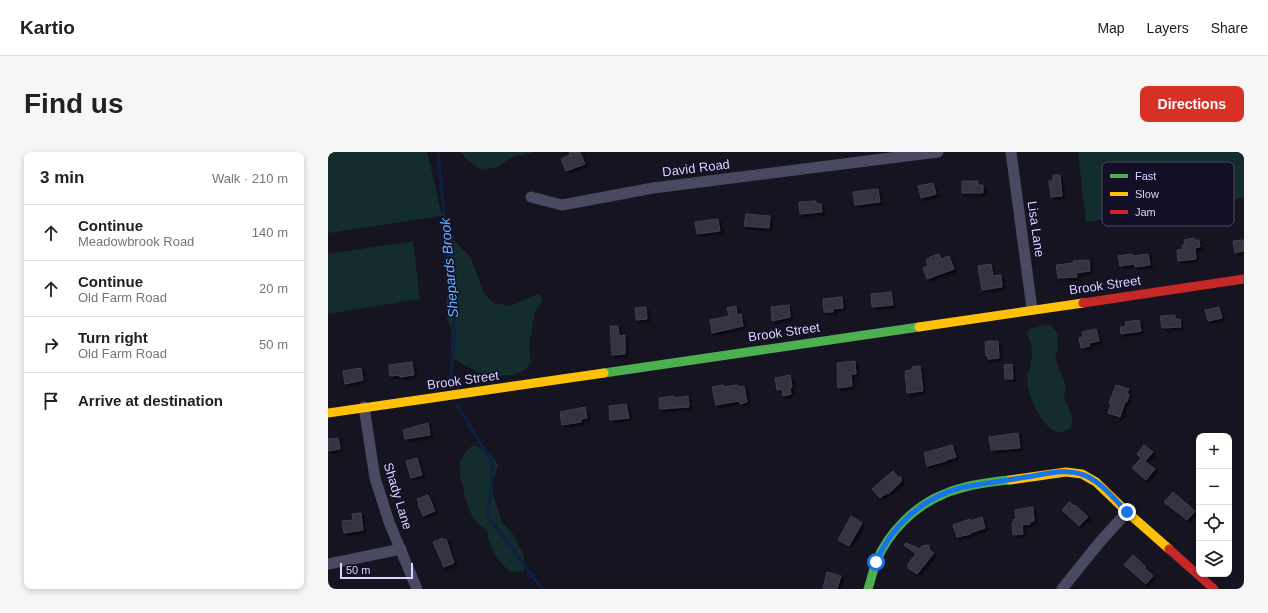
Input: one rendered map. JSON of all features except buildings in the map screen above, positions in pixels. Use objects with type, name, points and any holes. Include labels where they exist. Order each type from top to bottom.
[{"type":"street","name":"David Road","points":[[531,197],[562,205],[653,188],[938,152]]},
{"type":"street","name":"Lisa Lane","points":[[1011,152],[1032,309]]},
{"type":"street","name":"Brook Street","points":[[328,413],[1244,279]]},
{"type":"street","name":"Shady Lane","points":[[364,408],[375,478],[389,522],[417,589]]},
{"type":"street","points":[[868,589],[876,562],[883,546],[905,520],[924,505],[944,494],[959,489],[999,481],[1066,472],[1082,474],[1102,488],[1214,589]]},
{"type":"street","points":[[1062,589],[1099,543],[1127,512]]},
{"type":"street","points":[[328,564],[401,550]]},
{"type":"green space","points":[[328,152],[427,152],[442,216],[328,233]]},
{"type":"green space","points":[[460,152],[534,152],[510,158],[498,167],[482,170],[472,164]]},
{"type":"green space","points":[[1078,152],[1244,152],[1244,198],[1234,200],[1234,162],[1102,162],[1102,220],[1086,222]]},
{"type":"green space","points":[[451,237],[471,258],[484,294],[494,303],[510,306],[535,295],[540,295],[543,299],[535,312],[529,345],[531,363],[525,370],[514,375],[495,376],[477,372],[454,359],[451,350],[452,328],[447,320],[446,311],[448,283],[445,242]]},
{"type":"green space","points":[[413,241],[420,299],[328,314],[328,254]]},
{"type":"green space","points":[[1050,325],[1057,333],[1058,348],[1055,357],[1066,387],[1064,397],[1072,416],[1072,424],[1069,429],[1060,432],[1057,432],[1049,427],[1044,422],[1035,408],[1028,385],[1027,376],[1031,365],[1032,351],[1030,340],[1026,333],[1031,328]]},
{"type":"green space","points":[[473,445],[488,453],[498,465],[492,484],[493,495],[503,524],[511,531],[524,556],[524,571],[510,572],[505,567],[492,548],[487,530],[476,521],[468,506],[460,474],[460,462],[462,457]]},
{"type":"waterway","name":"Shepards Brook","points":[[438,152],[455,333],[450,384]]},
{"type":"waterway","name":"Shepards Brook","points":[[457,405],[493,464],[488,516],[542,589]]},
{"type":"traffic: fast","points":[[604,373],[919,327]]},
{"type":"traffic: fast","points":[[868,589],[881,551],[895,531],[912,513],[933,499],[960,488],[976,484],[1010,480]]},
{"type":"traffic: slow","points":[[919,327],[1083,303]]},
{"type":"traffic: slow","points":[[328,413],[604,373]]},
{"type":"traffic: slow","points":[[1010,480],[1066,472],[1082,474],[1096,482],[1169,549]]},
{"type":"traffic: jam","points":[[1083,303],[1244,279]]},
{"type":"traffic: jam","points":[[1169,549],[1214,589]]},
{"type":"route","points":[[876,562],[883,546],[893,532],[909,516],[924,505],[944,494],[959,489],[999,481],[1075,472],[1082,474],[1096,482],[1127,512]]}]
